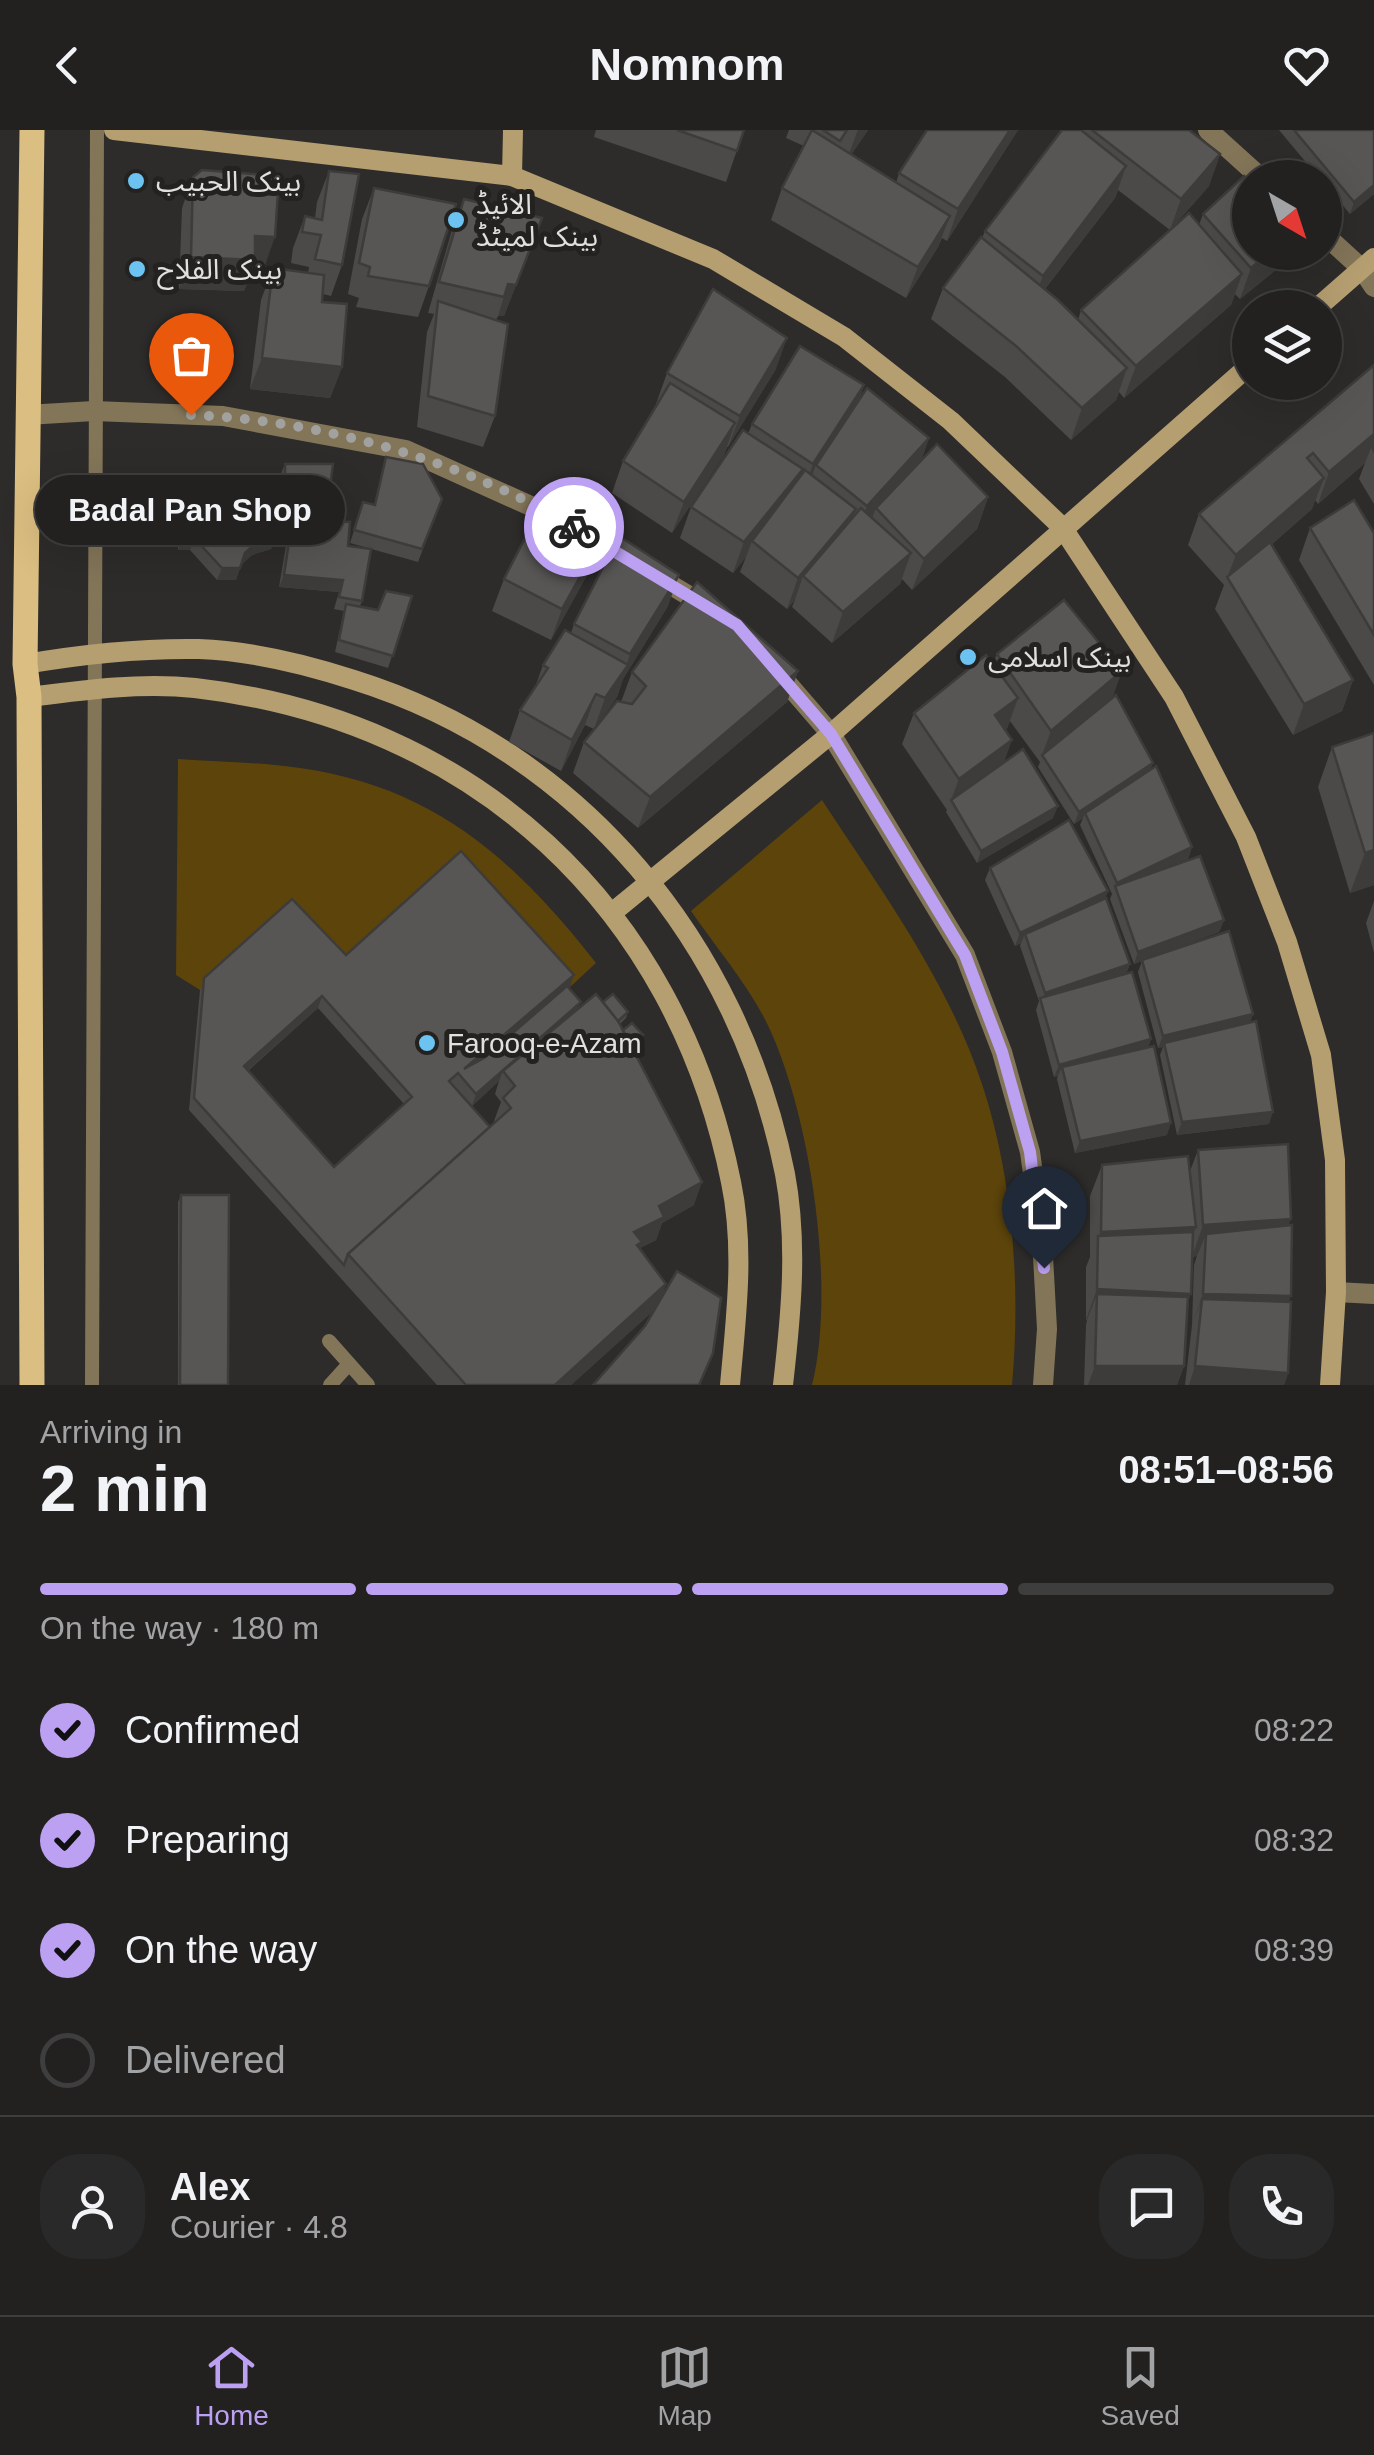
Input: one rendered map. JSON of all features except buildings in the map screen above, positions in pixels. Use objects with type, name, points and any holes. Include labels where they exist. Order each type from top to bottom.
[{"type":"main road","points":[[32,130],[26,414],[32,1385]]},
{"type":"street","points":[[114,130],[512,176],[713,258],[844,337],[951,422],[1062,527],[1174,697],[1246,838],[1287,942],[1321,1054],[1335,1160],[1336,1292],[1330,1385]]},
{"type":"street","points":[[512,176],[513,130]]},
{"type":"street","points":[[1208,130],[1241,160]]},
{"type":"street","points":[[1342,247],[1368,264],[1374,287]]},
{"type":"street","points":[[1338,290],[1368,264]]},
{"type":"street","points":[[613,912],[831,734],[1232,381]]},
{"type":"street","points":[[26,414],[94,411],[223,416],[406,450],[564,521],[737,625]]},
{"type":"street","points":[[26,664],[98,652],[202,649],[305,664],[404,696],[496,743],[566,794],[652,880],[714,970],[759,1070],[786,1177],[794,1286],[783,1385]]},
{"type":"street","points":[[760,652],[831,734],[965,955],[1002,1052],[1030,1152],[1042,1238],[1048,1329],[1043,1385]]},
{"type":"street","points":[[30,697],[93,688],[211,690],[288,703],[382,734],[468,780],[546,840],[613,912],[668,996],[708,1088],[732,1186],[740,1286],[730,1385]]},
{"type":"street","points":[[1336,1292],[1374,1294]]},
{"type":"lane","points":[[92,1385],[93,688],[98,652],[94,411],[97,130]]},
{"type":"lane","points":[[330,1341],[368,1385]]},
{"type":"lane","points":[[330,1385],[350,1364]]},
{"type":"shaded area","points":[[178,759],[300,768],[392,792],[432,811],[502,861],[535,892],[596,963],[570,987],[342,968],[200,990],[176,975]]},
{"type":"shaded area","points":[[822,800],[932,973],[982,1084],[1001,1156],[1012,1233],[1012,1385],[812,1385],[819,1346],[820,1255],[816,1206],[798,1111],[763,1016],[691,911]]},
{"type":"way so far","points":[[191,415],[223,416],[406,450],[574,527]]},
{"type":"place","name":"بينک الحبيب","points":[[136,181]]},
{"type":"place","name":"الائیڈ بینک لمیٹڈ","points":[[456,220]]},
{"type":"place","name":"بینک الفلاح","points":[[137,269]]},
{"type":"place","name":"Badal Pan Shop","points":[[191,415]]},
{"type":"place","name":"بینک اسلامی","points":[[968,657]]},
{"type":"place","name":"Farooq-e-Azam","points":[[427,1043]]},
{"type":"route","points":[[574,527],[737,625],[831,734],[965,955],[1002,1052],[1030,1152],[1044,1268]]}]
